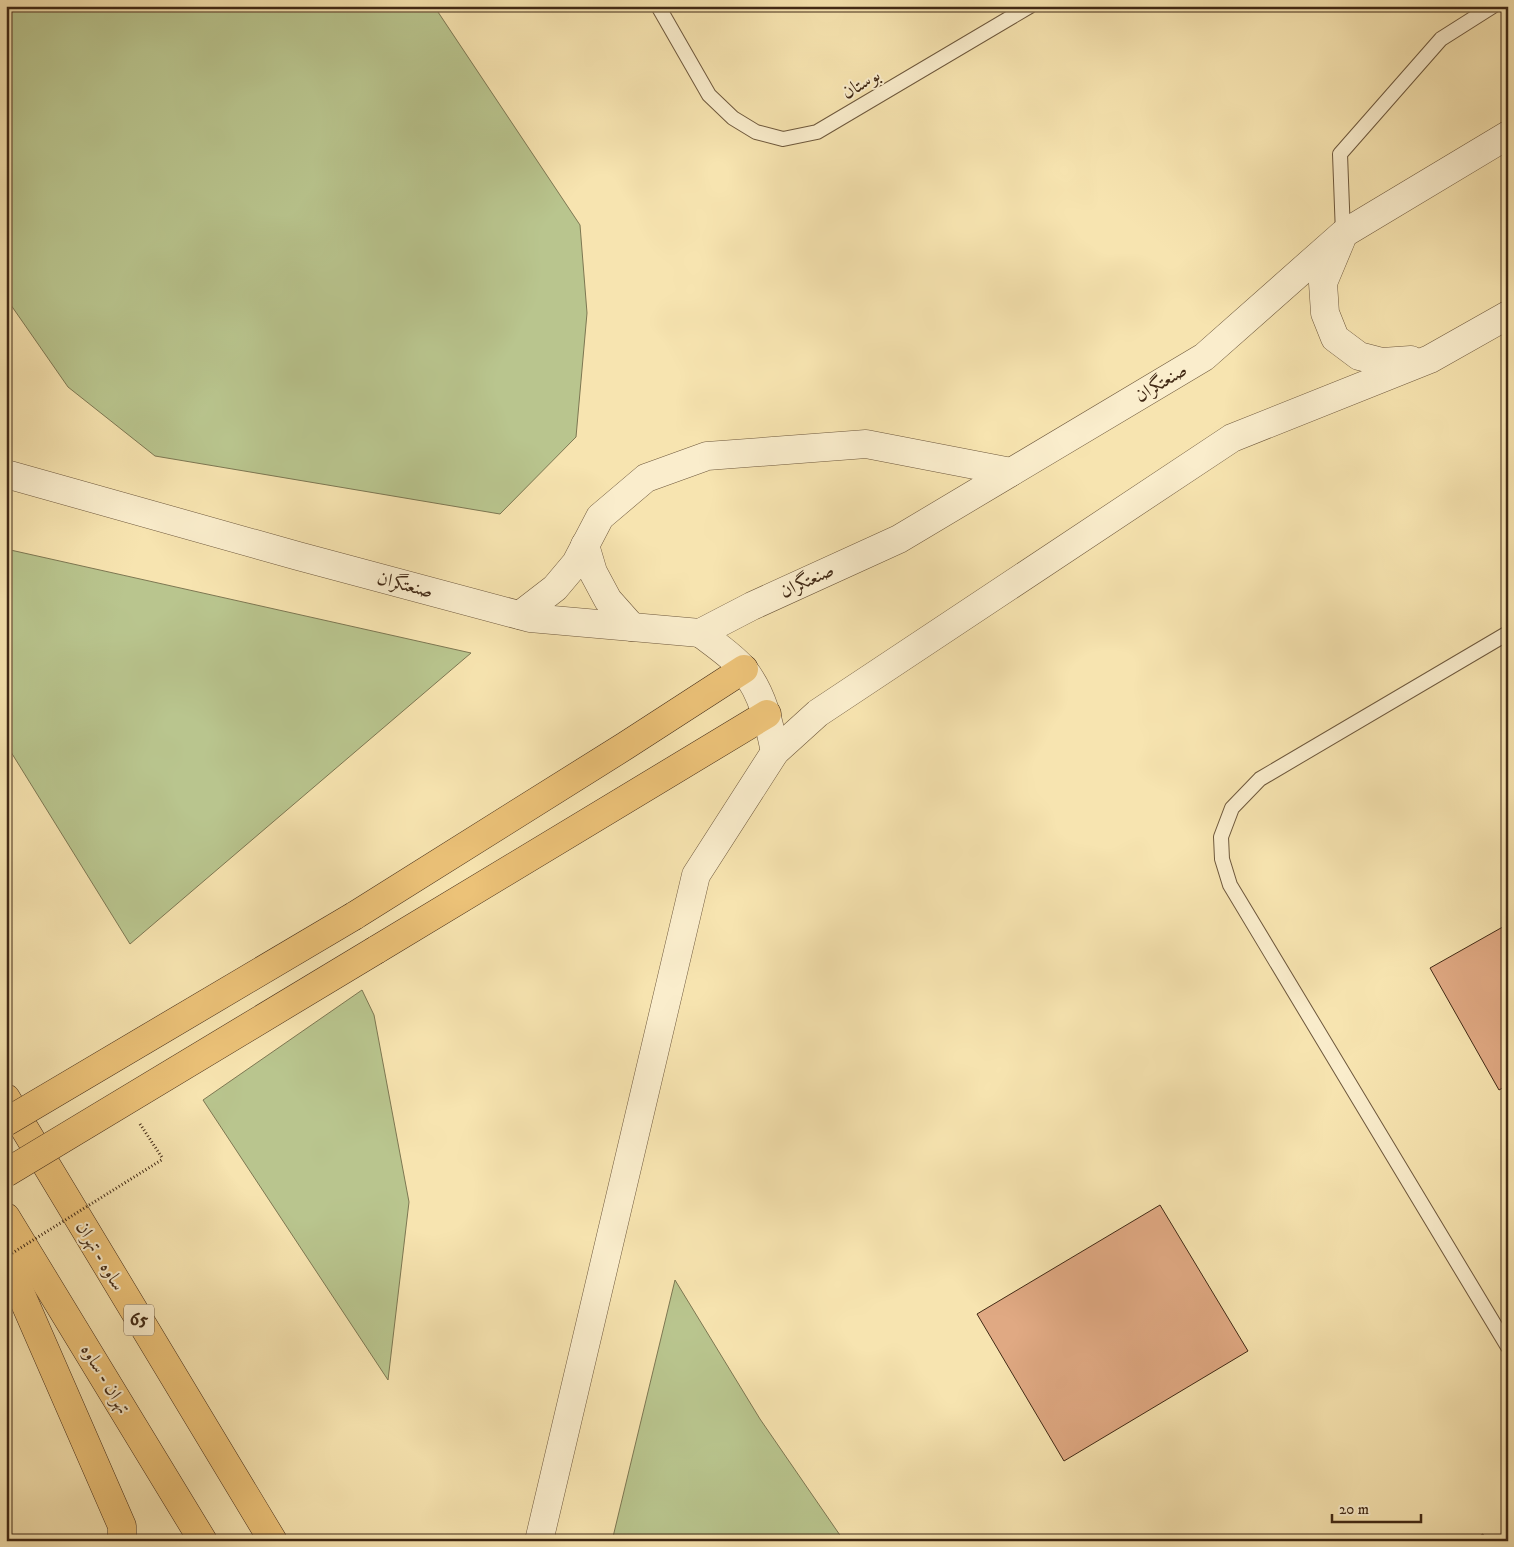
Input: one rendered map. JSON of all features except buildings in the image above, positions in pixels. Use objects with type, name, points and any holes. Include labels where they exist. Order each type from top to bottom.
[{"type":"highway","points":[[6,1122],[354,916],[744,669]]},
{"type":"highway","points":[[6,1173],[767,714]]},
{"type":"highway","name":"ساوه - تهران","points":[[6,1098],[273,1541]]},
{"type":"highway","name":"تهران - ساوه","points":[[6,1217],[203,1541]]},
{"type":"highway","points":[[6,1258],[122,1526],[122,1541]]},
{"type":"street","name":"صنعتگران","points":[[6,474],[520,616],[700,633],[752,606],[899,539],[1204,357],[1343,234],[1508,135]]},
{"type":"street","points":[[1343,234],[1323,283],[1324,313],[1335,338],[1359,356],[1382,362],[1430,359]]},
{"type":"street","points":[[539,1541],[696,875],[775,752],[818,713],[1232,438],[1430,359],[1508,315]]},
{"type":"street","points":[[520,616],[555,588],[576,563],[600,517],[646,478],[707,456],[866,444],[1011,472]]},
{"type":"street","points":[[585,545],[593,572],[608,600],[632,627]]},
{"type":"street","points":[[700,633],[744,669],[756,689],[767,714],[775,752]]},
{"type":"lane","name":"بوستان","points":[[658,6],[709,95],[733,118],[756,132],[783,139],[817,132],[1030,6]]},
{"type":"lane","points":[[1343,234],[1340,154],[1441,39],[1493,6]]},
{"type":"lane","points":[[1508,633],[1260,779],[1232,808],[1221,837],[1222,859],[1230,885],[1508,1347]]},
{"type":"path","points":[[6,1258],[163,1159],[139,1122]]},
{"type":"green space","points":[[6,6],[434,6],[580,225],[587,313],[576,437],[500,514],[155,456],[68,387],[6,298]]},
{"type":"green space","points":[[6,549],[471,653],[130,944],[6,744]]},
{"type":"green space","points":[[362,990],[374,1015],[409,1202],[388,1380],[203,1100]]},
{"type":"green space","points":[[675,1280],[760,1419],[844,1541],[612,1541]]}]
